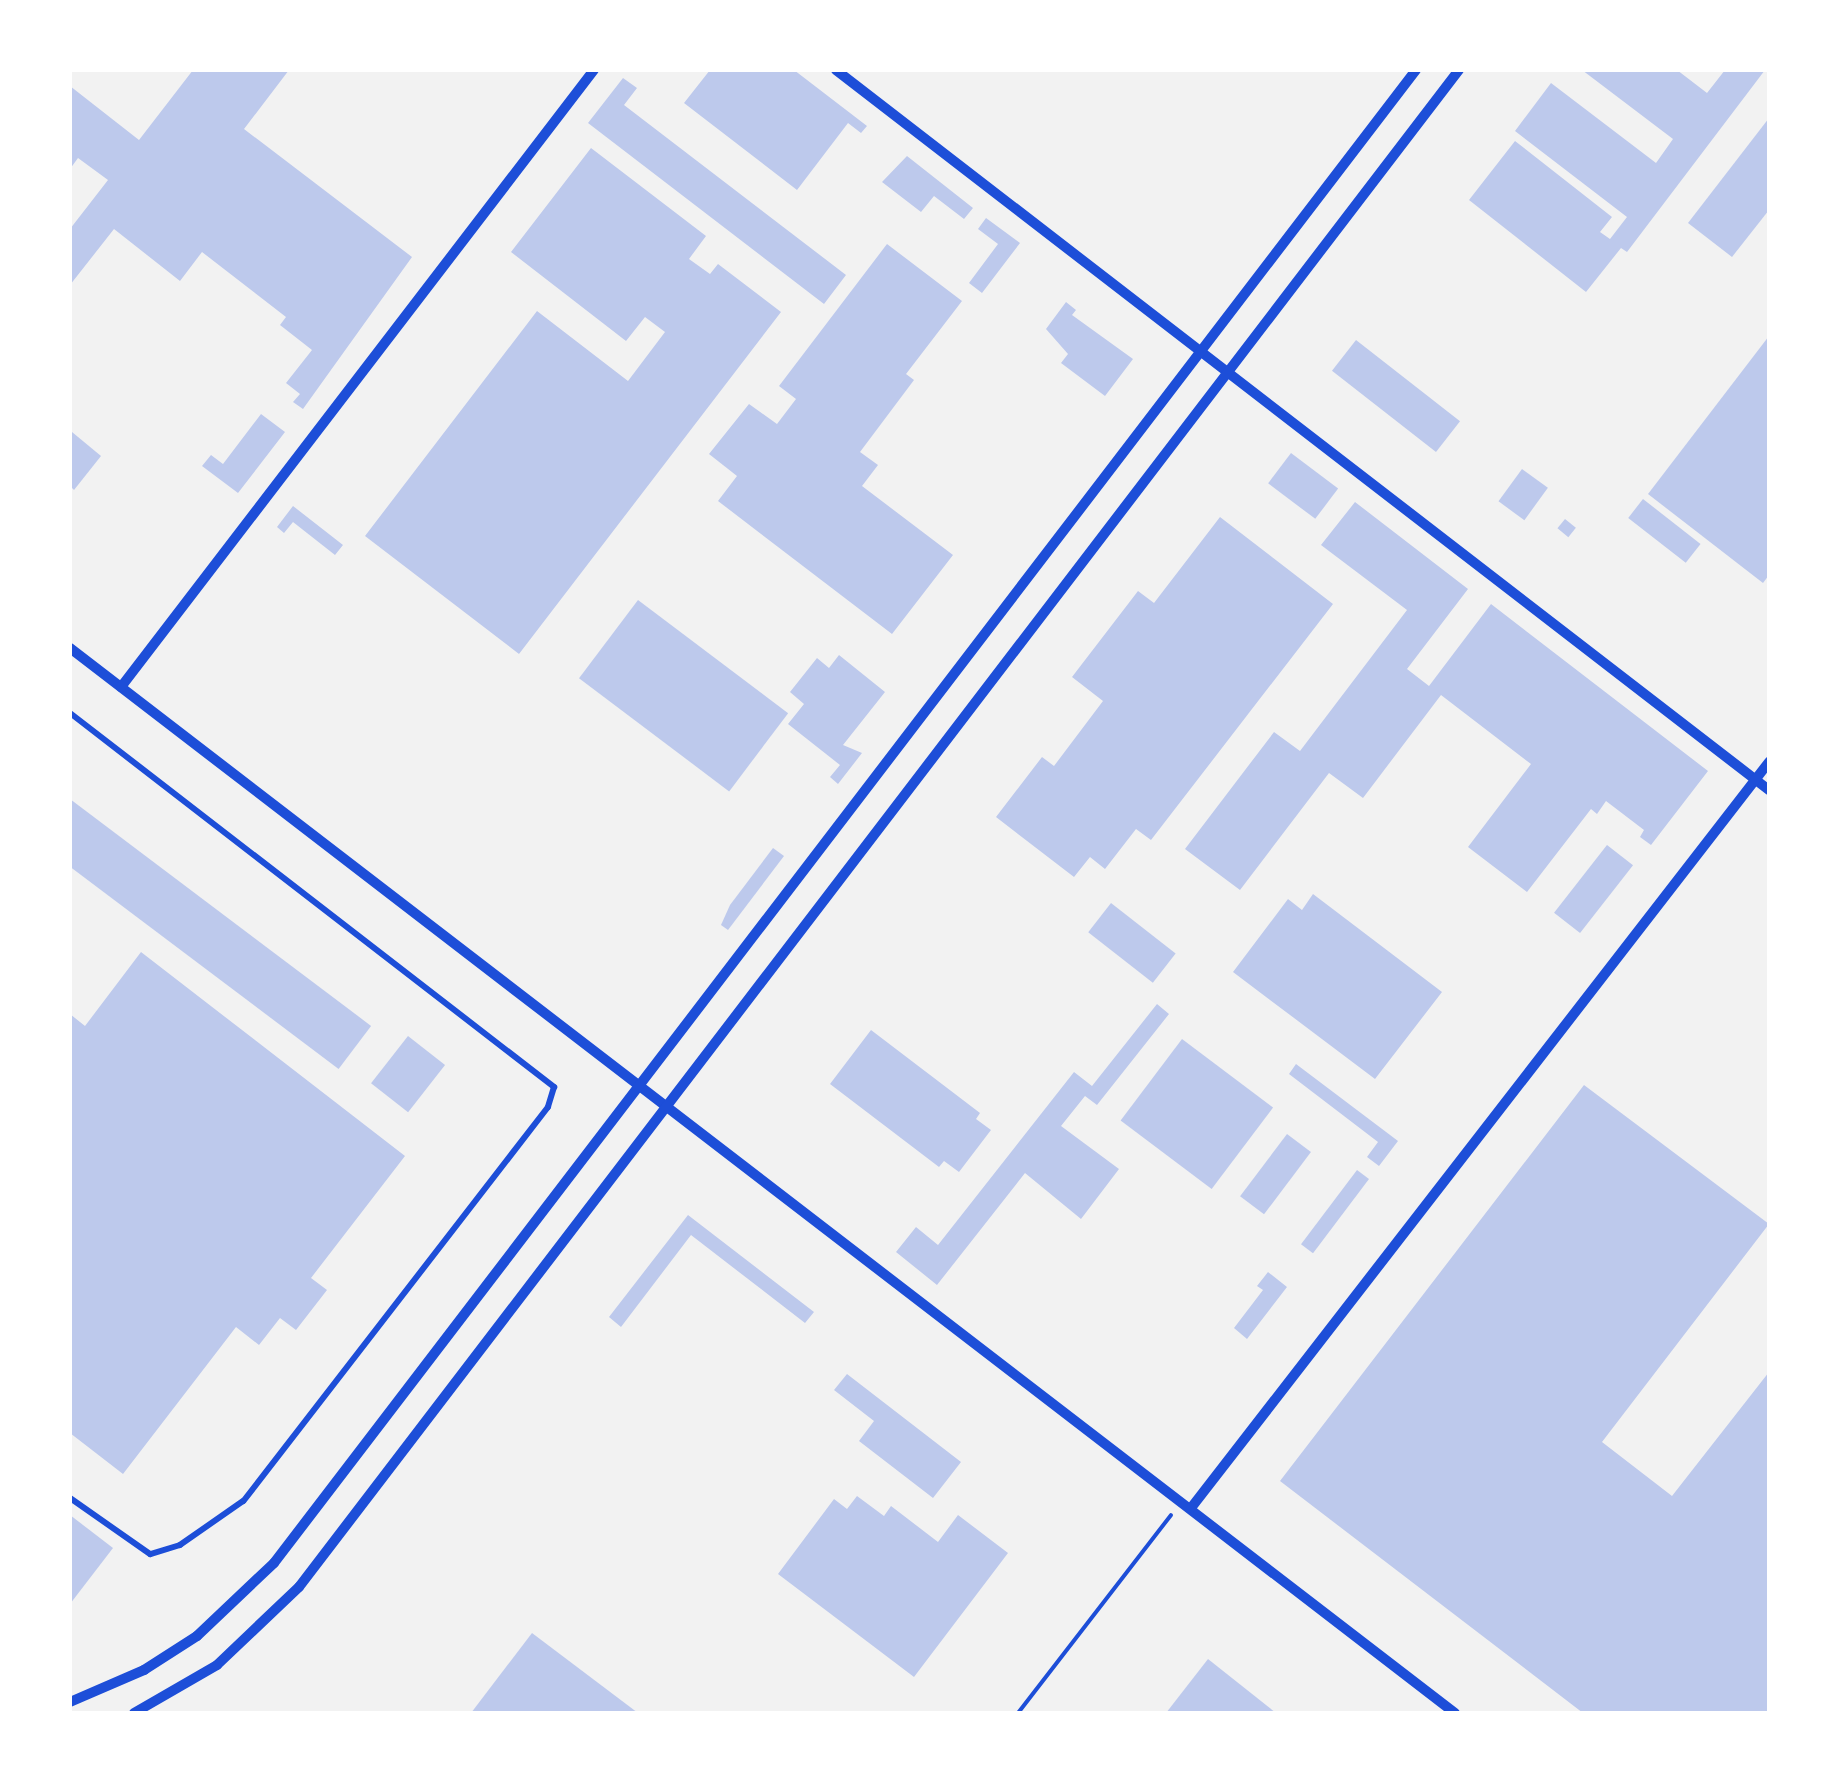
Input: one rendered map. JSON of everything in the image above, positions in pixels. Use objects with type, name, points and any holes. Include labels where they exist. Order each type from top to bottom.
[{"type":"street","points":[[120,687],[594,70]]},
{"type":"street","points":[[836,70],[1769,790]]},
{"type":"street","points":[[70,1702],[144,1670],[197,1636],[274,1563],[1416,70]]},
{"type":"street","points":[[134,1713],[218,1664],[299,1588],[1459,70]]},
{"type":"street","points":[[70,648],[1454,1713]]},
{"type":"street","points":[[1186,1505],[1769,762]]},
{"type":"lane","points":[[70,713],[554,1087],[548,1107],[243,1501],[180,1545],[150,1554],[70,1498]]},
{"type":"path","points":[[1018,1713],[1186,1505]]},
{"type":"building","points":[[193,70],[289,70],[244,129],[412,257],[303,409],[293,402],[300,394],[286,383],[312,350],[280,325],[286,317],[202,252],[180,281],[114,229],[70,285],[70,229],[108,180],[78,158],[70,169],[70,86],[139,140]]},
{"type":"building","points":[[710,70],[794,70],[867,126],[861,133],[848,123],[797,190],[684,103]]},
{"type":"building","points":[[1582,70],[1677,70],[1707,93],[1725,70],[1765,70],[1627,252],[1621,248],[1586,292],[1469,200],[1515,141],[1612,217],[1600,232],[1610,239],[1627,217],[1515,131],[1551,83],[1656,163],[1673,139]]},
{"type":"building","points":[[623,78],[637,88],[624,105],[846,275],[824,304],[588,123]]},
{"type":"building","points":[[1769,118],[1769,210],[1732,257],[1688,223]]},
{"type":"building","points":[[591,148],[706,236],[689,259],[710,274],[718,264],[781,312],[519,654],[365,536],[537,311],[628,381],[665,332],[645,317],[626,341],[511,252]]},
{"type":"building","points":[[907,156],[973,208],[964,219],[934,196],[921,212],[882,182]]},
{"type":"building","points":[[986,218],[1020,243],[982,293],[969,283],[998,244],[978,229]]},
{"type":"building","points":[[887,244],[962,301],[906,374],[914,380],[860,452],[878,465],[862,486],[953,555],[892,634],[718,501],[737,476],[709,454],[749,404],[777,424],[796,399],[779,386]]},
{"type":"building","points":[[1066,302],[1076,310],[1072,315],[1133,359],[1105,396],[1061,363],[1068,354],[1046,329]]},
{"type":"building","points":[[1769,336],[1769,575],[1763,583],[1648,494]]},
{"type":"building","points":[[1356,340],[1460,421],[1436,452],[1332,371]]},
{"type":"building","points":[[261,414],[285,432],[238,493],[202,466],[211,455],[223,464]]},
{"type":"building","points":[[72,432],[101,456],[74,490],[70,486]]},
{"type":"building","points":[[1291,453],[1338,489],[1315,519],[1268,483]]},
{"type":"building","points":[[1522,469],[1548,488],[1524,520],[1498,501]]},
{"type":"building","points":[[1643,499],[1701,544],[1686,563],[1628,518]]},
{"type":"building","points":[[1355,502],[1468,589],[1407,669],[1429,686],[1491,604],[1708,771],[1651,845],[1640,837],[1644,830],[1606,801],[1597,814],[1591,809],[1527,892],[1468,847],[1531,764],[1441,695],[1363,798],[1329,773],[1240,890],[1185,849],[1274,732],[1300,751],[1407,610],[1321,545]]},
{"type":"building","points":[[293,506],[343,545],[335,555],[293,522],[284,533],[277,527]]},
{"type":"building","points":[[1220,517],[1333,604],[1151,840],[1136,829],[1105,869],[1090,857],[1074,877],[996,817],[1042,757],[1054,766],[1103,701],[1072,677],[1138,591],[1154,603]]},
{"type":"building","points":[[1565,519],[1576,528],[1568,537],[1557,528]]},
{"type":"building","points":[[638,600],[788,713],[729,791],[579,678]]},
{"type":"building","points":[[839,655],[885,692],[843,745],[862,753],[838,784],[830,777],[840,765],[788,724],[804,704],[790,692],[817,658],[829,668]]},
{"type":"building","points":[[70,799],[371,1026],[339,1069],[70,867]]},
{"type":"building","points":[[1607,845],[1633,865],[1580,933],[1554,913]]},
{"type":"building","points":[[773,848],[784,856],[728,930],[721,925],[730,905]]},
{"type":"building","points":[[1313,894],[1442,992],[1375,1079],[1233,972],[1288,899],[1302,910]]},
{"type":"building","points":[[1111,903],[1176,953],[1153,983],[1088,932]]},
{"type":"building","points":[[141,952],[405,1156],[311,1278],[327,1290],[296,1330],[280,1318],[259,1345],[236,1327],[123,1474],[70,1433],[70,1014],[85,1026]]},
{"type":"building","points":[[1157,1004],[1169,1014],[1097,1105],[1085,1096],[1061,1126],[1119,1169],[1081,1219],[1025,1173],[937,1285],[896,1252],[916,1227],[938,1245],[1074,1072],[1092,1086]]},
{"type":"building","points":[[871,1030],[980,1113],[976,1119],[991,1130],[959,1172],[944,1161],[939,1167],[830,1084]]},
{"type":"building","points":[[408,1036],[445,1065],[408,1112],[371,1083]]},
{"type":"building","points":[[1182,1039],[1273,1108],[1212,1189],[1121,1120]]},
{"type":"building","points":[[1296,1064],[1398,1141],[1379,1166],[1367,1157],[1378,1142],[1289,1074]]},
{"type":"building","points":[[1584,1085],[1769,1224],[1602,1442],[1672,1496],[1769,1372],[1769,1713],[1583,1713],[1280,1481]]},
{"type":"building","points":[[1287,1134],[1311,1152],[1264,1214],[1240,1196]]},
{"type":"building","points":[[1357,1170],[1369,1179],[1313,1253],[1301,1244]]},
{"type":"building","points":[[688,1215],[814,1312],[805,1323],[691,1235],[621,1327],[609,1317]]},
{"type":"building","points":[[1268,1272],[1287,1287],[1247,1339],[1234,1328],[1263,1290],[1257,1286]]},
{"type":"building","points":[[847,1374],[961,1462],[933,1498],[859,1441],[874,1421],[834,1390]]},
{"type":"building","points":[[857,1496],[884,1516],[891,1506],[938,1542],[958,1515],[1008,1553],[914,1677],[778,1574],[834,1499],[847,1509]]},
{"type":"building","points":[[70,1515],[113,1548],[70,1604]]},
{"type":"building","points":[[532,1633],[638,1713],[471,1713]]},
{"type":"building","points":[[1208,1659],[1276,1713],[1166,1713]]}]
